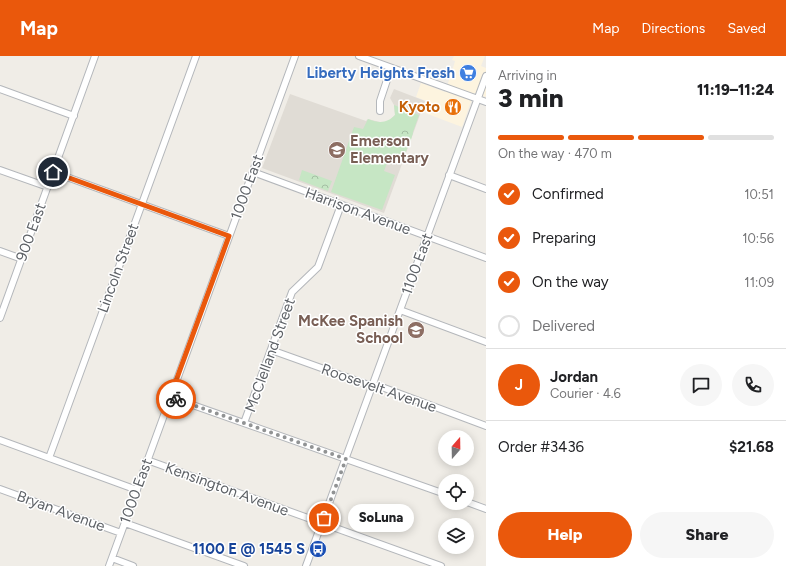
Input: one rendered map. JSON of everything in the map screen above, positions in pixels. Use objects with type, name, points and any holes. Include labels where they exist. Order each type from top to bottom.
[{"type":"street","name":"900 East","points":[[0,318],[95,56]]},
{"type":"street","name":"Lincoln Street","points":[[48,458],[196,56]]},
{"type":"street","name":"1000 East","points":[[109,566],[295,56]]},
{"type":"street","points":[[359,56],[378,59],[391,68],[486,102]]},
{"type":"street","points":[[380,110],[380,101],[391,68]]},
{"type":"street","name":"1100 East","points":[[306,566],[486,76]]},
{"type":"street","points":[[0,89],[74,116]]},
{"type":"street","points":[[0,170],[48,187]]},
{"type":"street","points":[[53,172],[229,236]]},
{"type":"street","name":"Harrison Avenue","points":[[252,172],[486,258]]},
{"type":"street","points":[[449,175],[486,189]]},
{"type":"street","name":"McClelland Street","points":[[244,424],[293,290],[318,267],[341,205]]},
{"type":"street","points":[[0,251],[22,259]]},
{"type":"street","points":[[400,310],[486,342]]},
{"type":"street","name":"Roosevelt Avenue","points":[[271,350],[486,426]]},
{"type":"street","points":[[170,397],[438,492]]},
{"type":"street","points":[[0,440],[137,490]]},
{"type":"street","name":"Kensington Avenue","points":[[147,460],[441,566]]},
{"type":"street","name":"Bryan Avenue","points":[[0,489],[121,533]]},
{"type":"street","points":[[474,505],[486,509]]},
{"type":"street","name":"Bryan Avenue","points":[[125,523],[244,566]]},
{"type":"street","points":[[112,558],[133,566]]},
{"type":"shaded area","points":[[454,56],[485,56],[481,66],[486,68],[486,97],[474,93],[462,127],[425,113],[429,102],[416,97],[421,83],[445,92],[455,61],[452,60]]},
{"type":"shaded area","name":"Emerson Elementary","points":[[394,89],[425,101],[384,213],[262,168],[290,94],[366,121],[368,119],[383,123],[390,120],[395,115],[394,105],[390,98]]},
{"type":"green space","points":[[394,105],[419,115],[402,163],[389,158],[384,171],[395,175],[382,210],[331,192],[354,127],[363,129],[368,119],[379,122],[389,120],[395,115]]},
{"type":"green space","points":[[402,129],[413,133],[409,146],[397,141]]},
{"type":"green space","points":[[302,170],[332,181],[328,191],[299,180]]},
{"type":"way so far","points":[[176,399],[339,458],[346,459],[324,518]]},
{"type":"place","name":"Liberty Heights Fresh","points":[[468,73]]},
{"type":"place","name":"Kyoto","points":[[453,107]]},
{"type":"place","name":"Emerson Elementary","points":[[337,150]]},
{"type":"place","name":"McKee Spanish School","points":[[416,330]]},
{"type":"place","name":"SoLuna","points":[[324,518]]},
{"type":"place","name":"1100 E @ 1545 S","points":[[318,549]]},
{"type":"route","points":[[53,172],[229,236],[170,397],[176,399]]}]
